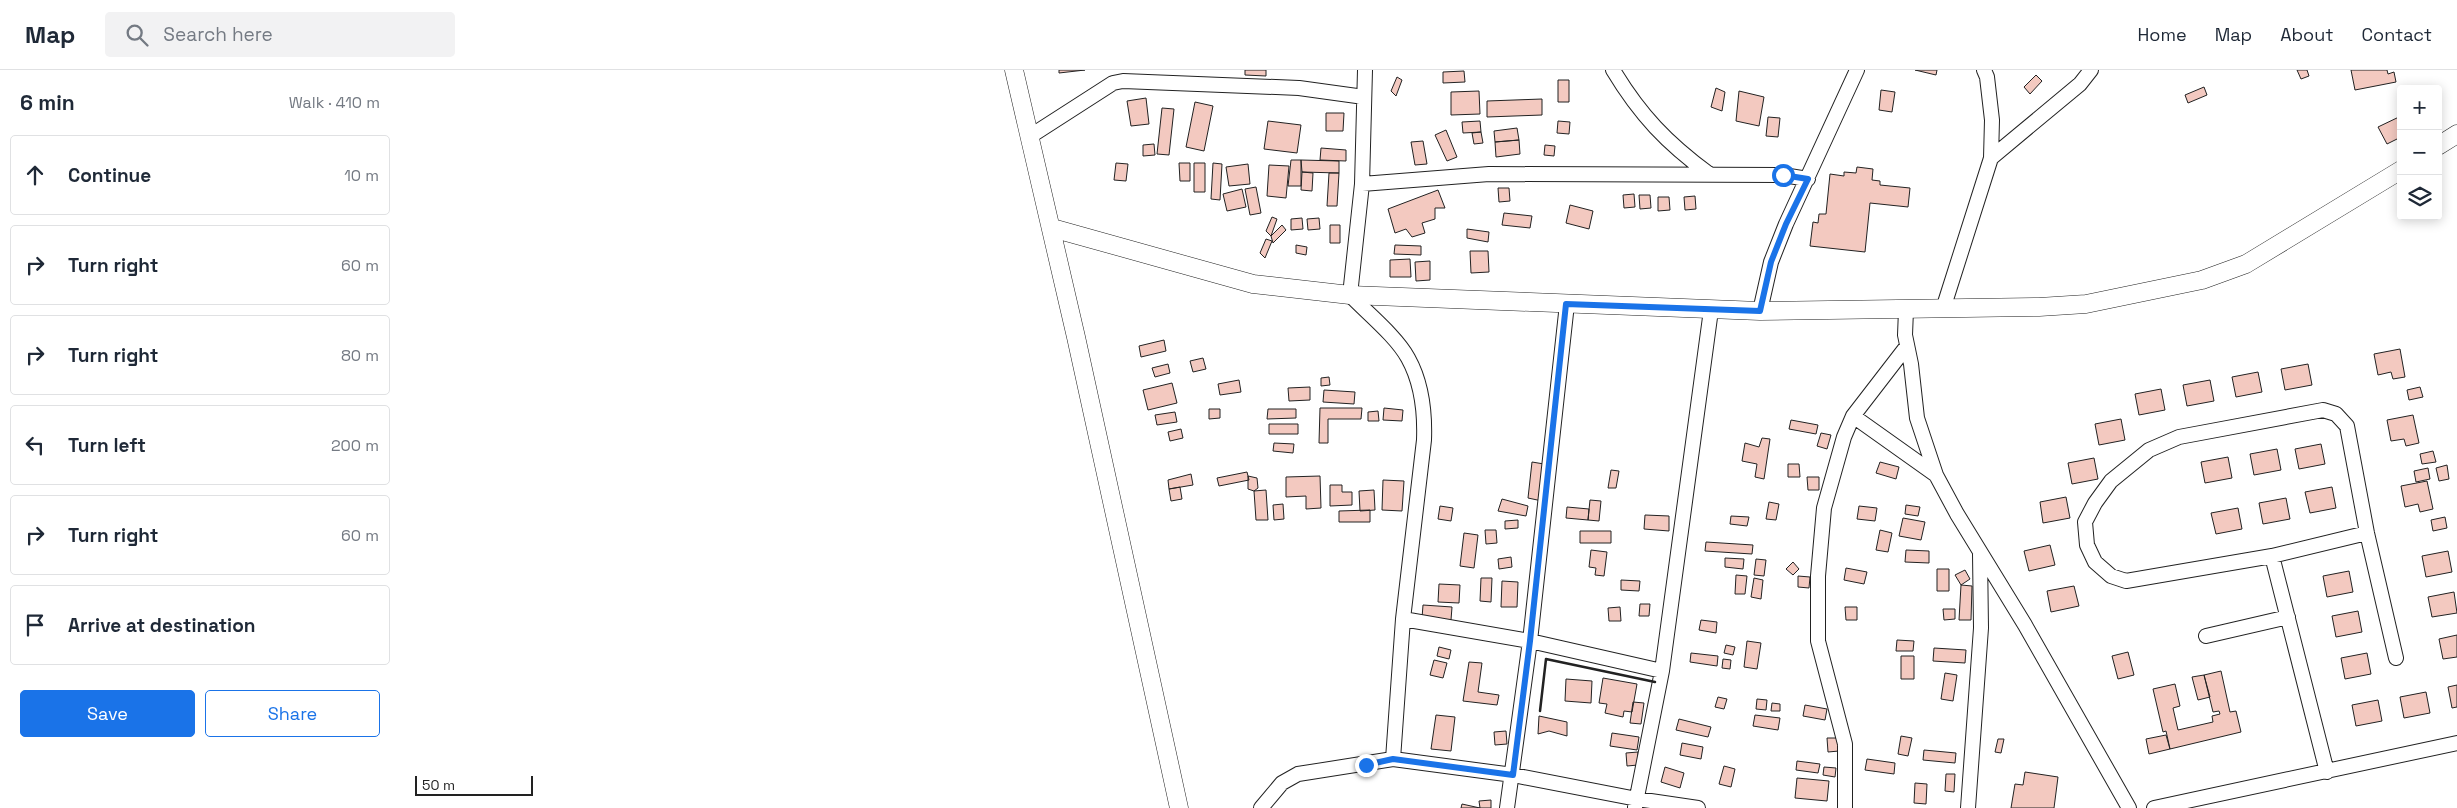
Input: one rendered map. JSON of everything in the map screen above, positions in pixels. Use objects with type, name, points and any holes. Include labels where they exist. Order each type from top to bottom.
[{"type":"street","points":[[1014,70],[1052,228],[1179,808]]},
{"type":"street","points":[[1365,70],[1362,184],[1350,295],[1408,357],[1418,384],[1424,412],[1424,440],[1403,619],[1393,759]]},
{"type":"street","points":[[1613,70],[1630,99],[1674,148],[1710,174]]},
{"type":"street","points":[[1943,309],[1991,158],[1992,120],[1987,77],[1984,70]]},
{"type":"street","points":[[1991,158],[2080,84],[2091,70]]},
{"type":"street","points":[[1760,311],[1771,262],[1854,71]]},
{"type":"street","points":[[1029,137],[1113,76],[1123,81],[1299,88],[1364,97]]},
{"type":"street","points":[[2442,143],[2457,134]]},
{"type":"street","points":[[1052,228],[1253,284],[1350,295],[1760,311],[1906,310],[2086,304],[2202,280],[2246,264],[2397,172]]},
{"type":"street","points":[[1362,184],[1489,174],[1783,175],[1808,179]]},
{"type":"street","points":[[1508,808],[1530,641],[1566,304]]},
{"type":"street","points":[[1636,804],[1662,670],[1711,310]]},
{"type":"street","points":[[1906,310],[1907,346],[1917,418],[1936,475],[1980,553],[2030,633],[2129,808]]},
{"type":"street","points":[[1845,808],[1845,744],[1818,641],[1818,576],[1824,508],[1844,438],[1853,416],[1907,346]]},
{"type":"street","points":[[2367,533],[2272,556],[2126,581],[2111,576],[2096,562],[2087,545],[2085,522],[2095,503],[2111,481],[2150,450],[2179,437],[2323,410],[2336,414],[2346,426],[2367,533],[2396,658]]},
{"type":"street","points":[[1853,416],[1936,475]]},
{"type":"street","points":[[1968,808],[1981,628],[1980,553]]},
{"type":"street","points":[[2272,556],[2327,772]]},
{"type":"street","points":[[2206,636],[2288,616]]},
{"type":"street","points":[[1403,619],[1530,641],[1662,670]]},
{"type":"street","points":[[2154,808],[2457,743]]},
{"type":"street","points":[[1261,808],[1282,783],[1298,774],[1393,759],[1513,775],[1636,804],[1698,808]]},
{"type":"building","points":[[1059,70],[1085,70],[1059,73]]},
{"type":"building","points":[[1245,70],[1266,70],[1266,76],[1245,75]]},
{"type":"building","points":[[1915,70],[1937,70],[1936,75]]},
{"type":"building","points":[[2297,70],[2307,70],[2309,76],[2301,79]]},
{"type":"building","points":[[2351,70],[2387,70],[2388,74],[2394,72],[2396,82],[2355,90]]},
{"type":"building","points":[[1464,71],[1465,82],[1443,83],[1443,72]]},
{"type":"building","points":[[2036,75],[2042,81],[2030,94],[2024,87]]},
{"type":"building","points":[[1397,77],[1402,80],[1396,96],[1391,91]]},
{"type":"building","points":[[1558,80],[1569,80],[1569,102],[1558,102]]},
{"type":"building","points":[[2204,87],[2207,95],[2188,103],[2185,95]]},
{"type":"building","points":[[1716,88],[1725,92],[1722,111],[1711,107]]},
{"type":"building","points":[[1881,90],[1895,92],[1892,112],[1879,110]]},
{"type":"building","points":[[1479,91],[1480,114],[1451,115],[1451,92]]},
{"type":"building","points":[[1739,91],[1764,97],[1759,126],[1736,121]]},
{"type":"building","points":[[1146,98],[1149,124],[1131,126],[1127,101]]},
{"type":"building","points":[[1542,99],[1542,115],[1487,117],[1487,101]]},
{"type":"building","points":[[1195,102],[1213,106],[1204,151],[1186,147]]},
{"type":"building","points":[[1162,108],[1174,109],[1169,155],[1157,154]]},
{"type":"building","points":[[1326,113],[1344,113],[1343,131],[1326,131]]},
{"type":"building","points":[[1768,117],[1780,118],[1778,137],[1766,136]]},
{"type":"building","points":[[2397,118],[2397,139],[2387,144],[2378,127]]},
{"type":"building","points":[[1268,121],[1301,125],[1297,153],[1264,149]]},
{"type":"building","points":[[1480,121],[1481,132],[1463,133],[1462,122]]},
{"type":"building","points":[[1558,121],[1570,122],[1569,134],[1557,133]]},
{"type":"building","points":[[1517,128],[1519,140],[1495,142],[1494,131]]},
{"type":"building","points":[[1446,130],[1457,157],[1447,161],[1435,135]]},
{"type":"building","points":[[1481,132],[1483,143],[1474,144],[1472,133]]},
{"type":"building","points":[[1519,140],[1520,154],[1496,157],[1495,142]]},
{"type":"building","points":[[1423,141],[1427,164],[1415,165],[1411,142]]},
{"type":"building","points":[[1154,144],[1155,155],[1143,156],[1143,145]]},
{"type":"building","points":[[1545,145],[1555,146],[1554,156],[1544,155]]},
{"type":"building","points":[[1321,148],[1346,150],[1346,161],[1320,160]]},
{"type":"building","points":[[1291,160],[1301,160],[1301,186],[1288,186]]},
{"type":"building","points":[[1301,160],[1339,161],[1339,173],[1302,172]]},
{"type":"building","points":[[1116,163],[1128,164],[1126,181],[1114,180]]},
{"type":"building","points":[[1179,163],[1190,163],[1190,181],[1180,181]]},
{"type":"building","points":[[1194,163],[1205,163],[1205,192],[1194,192]]},
{"type":"building","points":[[1213,163],[1222,164],[1220,200],[1211,199]]},
{"type":"building","points":[[1248,164],[1250,184],[1229,186],[1226,167]]},
{"type":"building","points":[[1269,165],[1289,166],[1286,198],[1267,196]]},
{"type":"building","points":[[1857,167],[1873,169],[1872,180],[1880,181],[1880,185],[1910,188],[1908,207],[1870,203],[1865,252],[1810,246],[1813,222],[1818,223],[1819,214],[1826,214],[1830,174],[1844,176],[1844,172],[1856,173]]},
{"type":"building","points":[[1302,172],[1313,173],[1312,191],[1301,190]]},
{"type":"building","points":[[1329,173],[1339,173],[1337,206],[1327,206]]},
{"type":"building","points":[[1256,187],[1261,213],[1250,215],[1245,189]]},
{"type":"building","points":[[1498,188],[1509,188],[1510,201],[1499,202]]},
{"type":"building","points":[[1242,189],[1246,207],[1227,211],[1223,194]]},
{"type":"building","points":[[1438,190],[1445,208],[1435,208],[1435,219],[1422,223],[1425,233],[1412,237],[1406,229],[1395,233],[1388,209]]},
{"type":"building","points":[[1634,194],[1635,207],[1624,208],[1623,195]]},
{"type":"building","points":[[1639,195],[1650,195],[1651,208],[1640,209]]},
{"type":"building","points":[[1695,196],[1696,209],[1685,210],[1684,197]]},
{"type":"building","points":[[1658,197],[1669,197],[1670,210],[1658,211]]},
{"type":"building","points":[[1570,205],[1593,211],[1589,229],[1566,223]]},
{"type":"building","points":[[1504,213],[1532,216],[1530,228],[1502,225]]},
{"type":"building","points":[[1272,217],[1277,219],[1271,236],[1266,231]]},
{"type":"building","points":[[1302,218],[1303,229],[1291,230],[1291,219]]},
{"type":"building","points":[[1319,218],[1320,229],[1308,230],[1307,219]]},
{"type":"building","points":[[1282,225],[1286,230],[1273,243],[1271,236]]},
{"type":"building","points":[[1330,225],[1340,225],[1340,243],[1330,243]]},
{"type":"building","points":[[1467,229],[1489,232],[1488,242],[1467,238]]},
{"type":"building","points":[[1266,239],[1272,241],[1265,258],[1260,253]]},
{"type":"building","points":[[1296,245],[1307,247],[1306,255],[1296,253]]},
{"type":"building","points":[[1395,245],[1421,246],[1421,255],[1394,254]]},
{"type":"building","points":[[1470,251],[1488,251],[1489,272],[1471,273]]},
{"type":"building","points":[[1410,259],[1411,277],[1390,277],[1390,260]]},
{"type":"building","points":[[1430,261],[1430,280],[1416,281],[1415,262]]},
{"type":"building","points":[[1164,340],[1166,351],[1141,357],[1139,346]]},
{"type":"building","points":[[2400,349],[2405,377],[2393,379],[2391,372],[2378,375],[2374,354]]},
{"type":"building","points":[[1203,358],[1206,369],[1193,372],[1190,361]]},
{"type":"building","points":[[1168,364],[1170,373],[1155,377],[1152,368]]},
{"type":"building","points":[[2308,364],[2312,385],[2285,390],[2281,369]]},
{"type":"building","points":[[2258,372],[2262,392],[2236,397],[2232,377]]},
{"type":"building","points":[[1329,377],[1330,385],[1321,386],[1321,378]]},
{"type":"building","points":[[1239,380],[1241,392],[1220,395],[1218,384]]},
{"type":"building","points":[[2210,380],[2214,401],[2187,406],[2183,385]]},
{"type":"building","points":[[1172,383],[1177,403],[1148,410],[1143,390]]},
{"type":"building","points":[[1310,387],[1310,400],[1289,401],[1288,388]]},
{"type":"building","points":[[2420,387],[2423,397],[2409,400],[2407,390]]},
{"type":"building","points":[[2161,389],[2165,410],[2139,415],[2135,394]]},
{"type":"building","points":[[1324,390],[1355,392],[1354,404],[1323,402]]},
{"type":"building","points":[[1320,408],[1362,408],[1361,419],[1328,419],[1328,443],[1319,443]]},
{"type":"building","points":[[1384,408],[1403,410],[1402,421],[1383,420]]},
{"type":"building","points":[[1209,409],[1220,409],[1220,418],[1209,419]]},
{"type":"building","points":[[1268,409],[1296,409],[1296,418],[1267,419]]},
{"type":"building","points":[[1378,411],[1379,421],[1368,421],[1368,412]]},
{"type":"building","points":[[1175,412],[1177,422],[1157,425],[1155,415]]},
{"type":"building","points":[[2413,415],[2419,443],[2406,446],[2404,439],[2391,441],[2387,420]]},
{"type":"building","points":[[2121,419],[2125,440],[2099,445],[2095,424]]},
{"type":"building","points":[[1791,420],[1818,425],[1816,434],[1789,429]]},
{"type":"building","points":[[1269,424],[1298,424],[1298,434],[1269,434]]},
{"type":"building","points":[[1181,429],[1183,438],[1170,441],[1168,432]]},
{"type":"building","points":[[1821,433],[1831,435],[1827,449],[1817,446]]},
{"type":"building","points":[[1762,438],[1770,439],[1764,479],[1755,477],[1757,464],[1742,461],[1745,443],[1759,447]]},
{"type":"building","points":[[1274,443],[1294,444],[1293,453],[1273,451]]},
{"type":"building","points":[[2321,444],[2325,464],[2299,469],[2295,449]]},
{"type":"building","points":[[2277,449],[2281,470],[2254,475],[2250,454]]},
{"type":"building","points":[[2433,451],[2436,462],[2422,464],[2420,454]]},
{"type":"building","points":[[2228,457],[2232,478],[2205,483],[2201,462]]},
{"type":"building","points":[[2094,458],[2098,479],[2072,484],[2068,463]]},
{"type":"building","points":[[1532,462],[1544,464],[1542,501],[1528,498]]},
{"type":"building","points":[[1880,462],[1899,467],[1896,479],[1876,473]]},
{"type":"building","points":[[1788,464],[1799,464],[1800,477],[1788,477]]},
{"type":"building","points":[[2447,465],[2449,479],[2439,481],[2436,468]]},
{"type":"building","points":[[2428,468],[2430,479],[2416,482],[2414,471]]},
{"type":"building","points":[[1611,470],[1619,471],[1616,488],[1608,488]]},
{"type":"building","points":[[1247,472],[1249,480],[1219,486],[1217,478]]},
{"type":"building","points":[[1191,474],[1193,485],[1169,489],[1168,480]]},
{"type":"building","points":[[1248,476],[1257,478],[1258,488],[1254,491],[1248,489]]},
{"type":"building","points":[[1320,476],[1321,508],[1306,509],[1306,496],[1286,497],[1286,477]]},
{"type":"building","points":[[1807,477],[1819,477],[1819,490],[1808,490]]},
{"type":"building","points":[[1383,480],[1404,481],[1402,511],[1382,510]]},
{"type":"building","points":[[2427,481],[2433,509],[2420,512],[2418,504],[2405,507],[2401,486]]},
{"type":"building","points":[[1330,485],[1342,485],[1342,492],[1352,492],[1352,505],[1330,506]]},
{"type":"building","points":[[1180,487],[1182,499],[1171,501],[1169,489]]},
{"type":"building","points":[[2332,487],[2336,508],[2310,513],[2305,492]]},
{"type":"building","points":[[1266,490],[1268,520],[1256,520],[1254,491]]},
{"type":"building","points":[[1374,490],[1375,510],[1360,511],[1359,491]]},
{"type":"building","points":[[2066,497],[2070,518],[2043,523],[2040,502]]},
{"type":"building","points":[[2286,498],[2290,519],[2263,524],[2259,503]]},
{"type":"building","points":[[1502,499],[1528,506],[1526,516],[1498,511]]},
{"type":"building","points":[[1590,500],[1601,501],[1599,521],[1588,520]]},
{"type":"building","points":[[1769,502],[1779,504],[1776,520],[1766,519]]},
{"type":"building","points":[[1283,504],[1284,519],[1274,520],[1273,505]]},
{"type":"building","points":[[1906,505],[1920,507],[1918,516],[1905,514]]},
{"type":"building","points":[[1440,506],[1453,508],[1451,521],[1438,519]]},
{"type":"building","points":[[1859,506],[1877,508],[1875,521],[1857,519]]},
{"type":"building","points":[[1567,507],[1589,509],[1588,520],[1566,518]]},
{"type":"building","points":[[2238,508],[2242,529],[2216,534],[2211,513]]},
{"type":"building","points":[[1370,510],[1370,522],[1339,522],[1339,511]]},
{"type":"building","points":[[1645,515],[1669,516],[1669,531],[1644,529]]},
{"type":"building","points":[[1731,516],[1749,517],[1747,526],[1730,524]]},
{"type":"building","points":[[2445,517],[2447,528],[2433,531],[2431,520]]},
{"type":"building","points":[[1903,518],[1925,522],[1921,540],[1899,536]]},
{"type":"building","points":[[1518,520],[1518,528],[1505,529],[1505,521]]},
{"type":"building","points":[[1485,530],[1496,530],[1497,543],[1486,544]]},
{"type":"building","points":[[1880,530],[1892,533],[1888,552],[1876,550]]},
{"type":"building","points":[[1580,531],[1611,531],[1611,543],[1580,543]]},
{"type":"building","points":[[1464,533],[1478,535],[1474,568],[1460,566]]},
{"type":"building","points":[[1706,542],[1753,545],[1752,554],[1705,551]]},
{"type":"building","points":[[2050,545],[2055,565],[2029,571],[2024,551]]},
{"type":"building","points":[[1591,550],[1607,552],[1604,576],[1595,575],[1596,568],[1589,567]]},
{"type":"building","points":[[1906,550],[1929,551],[1929,563],[1905,562]]},
{"type":"building","points":[[2448,551],[2452,572],[2426,577],[2422,556]]},
{"type":"building","points":[[1511,557],[1512,567],[1499,569],[1498,559]]},
{"type":"building","points":[[1725,558],[1744,559],[1743,569],[1725,567]]},
{"type":"building","points":[[1756,559],[1766,560],[1764,576],[1754,575]]},
{"type":"building","points":[[1793,562],[1799,569],[1793,575],[1786,569]]},
{"type":"building","points":[[1846,568],[1867,572],[1864,584],[1844,580]]},
{"type":"building","points":[[1937,569],[1949,569],[1949,591],[1937,591]]},
{"type":"building","points":[[1965,570],[1970,579],[1961,585],[1955,575]]},
{"type":"building","points":[[2349,571],[2353,592],[2327,597],[2323,576]]},
{"type":"building","points":[[1736,575],[1747,576],[1745,594],[1735,594]]},
{"type":"building","points":[[1798,576],[1810,577],[1809,588],[1798,587]]},
{"type":"building","points":[[1481,578],[1492,578],[1491,602],[1480,601]]},
{"type":"building","points":[[1754,578],[1763,580],[1761,599],[1751,597]]},
{"type":"building","points":[[1621,580],[1640,581],[1639,591],[1621,590]]},
{"type":"building","points":[[1502,581],[1518,582],[1517,607],[1501,607]]},
{"type":"building","points":[[1439,584],[1460,585],[1459,603],[1438,602]]},
{"type":"building","points":[[1961,585],[1972,586],[1971,620],[1959,620]]},
{"type":"building","points":[[2074,586],[2079,606],[2051,612],[2047,591]]},
{"type":"building","points":[[2454,592],[2457,613],[2432,617],[2428,597]]},
{"type":"building","points":[[1640,604],[1650,604],[1649,616],[1639,616]]},
{"type":"building","points":[[1423,605],[1452,607],[1451,620],[1422,618]]},
{"type":"building","points":[[1620,607],[1621,621],[1609,621],[1608,608]]},
{"type":"building","points":[[1845,607],[1857,607],[1857,620],[1846,620]]},
{"type":"building","points":[[1943,609],[1955,609],[1955,619],[1944,620]]},
{"type":"building","points":[[2358,611],[2362,632],[2336,637],[2332,616]]},
{"type":"building","points":[[1701,620],[1717,622],[1716,633],[1699,630]]},
{"type":"building","points":[[2457,635],[2457,657],[2443,659],[2439,639]]},
{"type":"building","points":[[1897,640],[1914,641],[1913,651],[1896,651]]},
{"type":"building","points":[[1747,641],[1761,643],[1757,669],[1744,667]]},
{"type":"building","points":[[1726,645],[1735,647],[1733,655],[1724,653]]},
{"type":"building","points":[[1439,647],[1451,650],[1449,659],[1437,656]]},
{"type":"building","points":[[1934,648],[1966,650],[1965,663],[1933,661]]},
{"type":"building","points":[[2128,652],[2134,675],[2118,679],[2112,656]]},
{"type":"building","points":[[1691,653],[1718,656],[1717,666],[1690,662]]},
{"type":"building","points":[[2367,653],[2371,674],[2345,679],[2341,658]]},
{"type":"building","points":[[1901,656],[1914,656],[1914,679],[1901,679]]},
{"type":"building","points":[[1723,659],[1731,660],[1730,669],[1722,668]]},
{"type":"building","points":[[1434,660],[1447,663],[1443,678],[1430,675]]},
{"type":"building","points":[[1469,662],[1482,663],[1478,692],[1499,695],[1497,705],[1463,701]]},
{"type":"building","points":[[2221,671],[2230,712],[2236,711],[2241,732],[2170,749],[2166,731],[2163,732],[2153,689],[2175,684],[2180,706],[2173,708],[2178,730],[2213,722],[2212,716],[2220,714],[2219,711],[2213,712],[2204,675]]},
{"type":"building","points":[[1945,673],[1957,675],[1953,701],[1941,699]]},
{"type":"building","points":[[2204,675],[2210,697],[2198,700],[2192,677]]},
{"type":"building","points":[[1603,678],[1637,684],[1632,712],[1624,711],[1623,717],[1605,713],[1607,704],[1599,703]]},
{"type":"building","points":[[1566,679],[1592,681],[1591,703],[1565,701]]},
{"type":"building","points":[[2457,685],[2457,707],[2452,708],[2448,687]]},
{"type":"building","points":[[2426,692],[2430,713],[2404,718],[2400,697]]},
{"type":"building","points":[[1718,697],[1727,699],[1724,709],[1715,707]]},
{"type":"building","points":[[1757,699],[1767,700],[1766,710],[1756,709]]},
{"type":"building","points":[[2378,700],[2382,721],[2356,726],[2352,705]]},
{"type":"building","points":[[1633,702],[1644,703],[1641,724],[1630,723]]},
{"type":"building","points":[[1772,703],[1780,704],[1780,711],[1771,711]]},
{"type":"building","points":[[1805,705],[1827,709],[1825,720],[1803,716]]},
{"type":"building","points":[[1436,715],[1455,717],[1451,751],[1431,749]]},
{"type":"building","points":[[1755,715],[1780,718],[1778,730],[1753,726]]},
{"type":"building","points":[[1539,716],[1567,722],[1567,736],[1549,731],[1538,734]]},
{"type":"building","points":[[1679,719],[1711,727],[1708,737],[1676,730]]},
{"type":"building","points":[[1506,731],[1507,744],[1495,745],[1494,732]]},
{"type":"building","points":[[1612,733],[1639,737],[1637,750],[1610,746]]},
{"type":"building","points":[[2166,735],[2170,749],[2149,754],[2146,739]]},
{"type":"building","points":[[1901,736],[1912,738],[1908,756],[1898,754]]},
{"type":"building","points":[[1827,738],[1839,738],[1839,751],[1828,752]]},
{"type":"building","points":[[1998,739],[2004,739],[2001,753],[1995,752]]},
{"type":"building","points":[[1682,743],[1703,747],[1701,759],[1680,755]]},
{"type":"building","points":[[1924,750],[1956,753],[1955,763],[1923,760]]},
{"type":"building","points":[[1638,752],[1638,765],[1627,766],[1626,753]]},
{"type":"building","points":[[1867,759],[1895,763],[1894,774],[1865,770]]},
{"type":"building","points":[[1797,761],[1820,764],[1818,773],[1796,770]]},
{"type":"building","points":[[1724,766],[1735,769],[1731,787],[1719,784]]},
{"type":"building","points":[[1665,767],[1684,773],[1680,788],[1661,782]]},
{"type":"building","points":[[1824,767],[1836,768],[1835,777],[1823,775]]},
{"type":"building","points":[[2025,772],[2058,777],[2054,808],[2011,808],[2015,784],[2023,785]]},
{"type":"building","points":[[1946,774],[1955,774],[1954,792],[1945,791]]},
{"type":"building","points":[[1797,778],[1829,781],[1827,801],[1795,798]]},
{"type":"building","points":[[1915,783],[1927,784],[1926,804],[1914,803]]},
{"type":"building","points":[[1491,800],[1491,808],[1480,808],[1479,801]]},
{"type":"building","points":[[1462,804],[1480,808],[1461,808]]},
{"type":"wall","points":[[1540,711],[1546,659],[1655,682]]},
{"type":"route","points":[[1366,765],[1393,759],[1513,775],[1530,641],[1566,304],[1760,311],[1771,262],[1786,224],[1808,179],[1783,175]]}]
